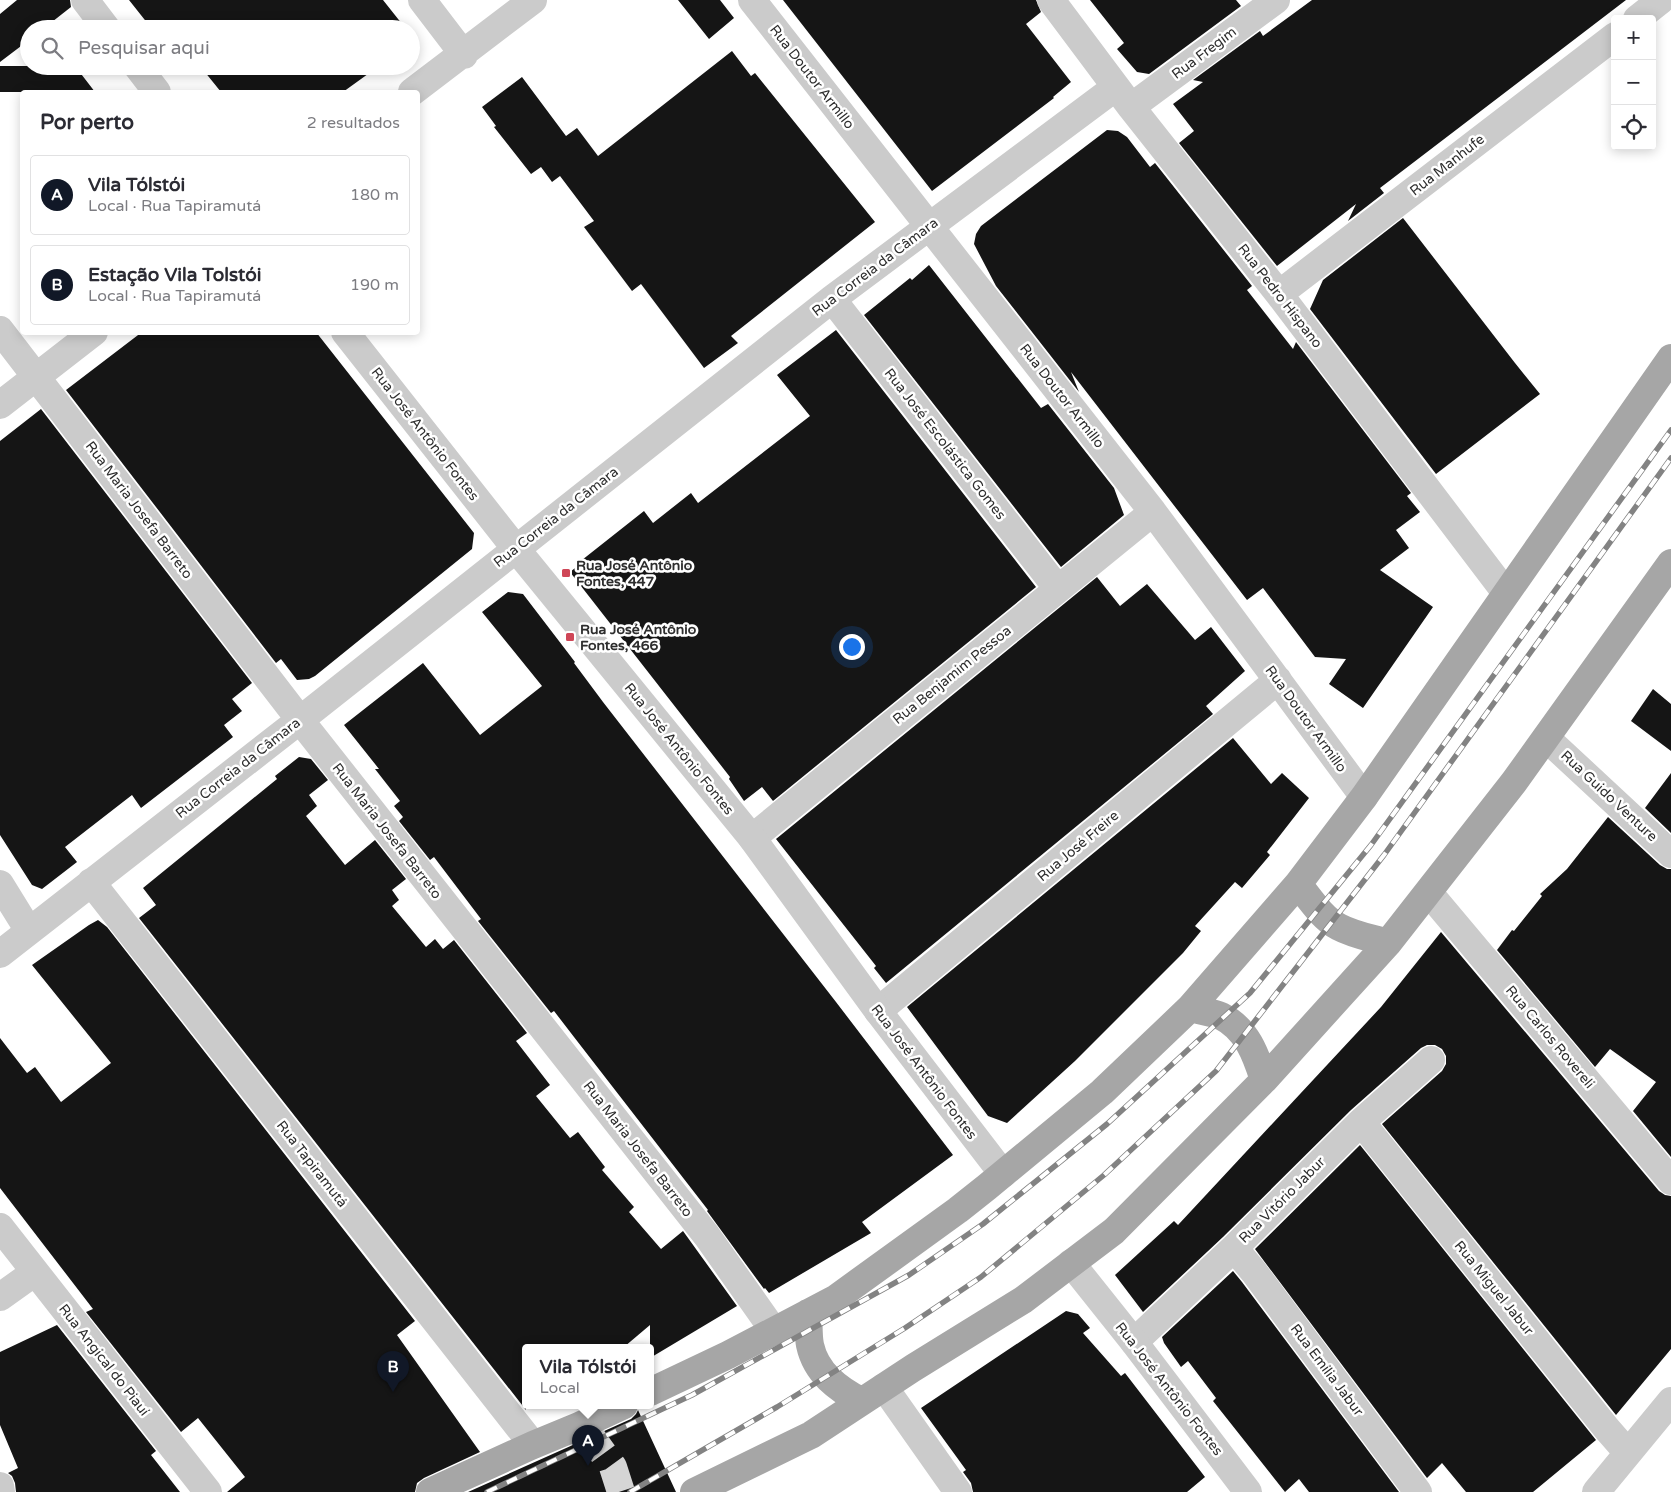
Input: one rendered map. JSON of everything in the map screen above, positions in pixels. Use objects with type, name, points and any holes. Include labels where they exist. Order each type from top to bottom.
[{"type":"main road","points":[[654,1390],[728,1355],[835,1299],[958,1210],[1003,1174],[1102,1092],[1190,1008],[1298,884],[1364,797],[1671,358]]},
{"type":"main road","points":[[694,1492],[811,1435],[861,1401],[1024,1300],[1114,1230],[1264,1080],[1388,943],[1514,782],[1671,563]]},
{"type":"main road","points":[[1298,884],[1315,906],[1339,927],[1388,943]]},
{"type":"main road","points":[[1190,1008],[1220,1015],[1235,1025],[1255,1052],[1264,1080]]},
{"type":"main road","points":[[808,1313],[810,1344],[815,1361],[822,1372],[842,1391],[861,1401]]},
{"type":"main road","points":[[430,1492],[533,1445],[583,1429],[617,1409]]},
{"type":"street","points":[[85,0],[100,20]]},
{"type":"street","points":[[422,0],[464,54]]},
{"type":"street","points":[[415,90],[533,0]]},
{"type":"street","name":"Rua Doutor Armillo","points":[[752,0],[1153,512],[1364,797]]},
{"type":"street","name":"Rua Pedro Hispano","points":[[1051,0],[1124,97],[1279,294],[1506,593]]},
{"type":"street","name":"Rua Fregim","points":[[1124,97],[1276,0]]},
{"type":"street","name":"Rua Manhufe","points":[[1279,294],[1611,39]]},
{"type":"street","points":[[143,75],[155,90]]},
{"type":"street","name":"Rua Correia da Câmara","points":[[0,954],[300,720],[832,299],[929,226],[1124,97]]},
{"type":"street","name":"Rua José Escolástica Gomes","points":[[832,299],[1058,589]]},
{"type":"street","name":"Rua Maria Josefa Barreto","points":[[0,330],[300,720],[707,1236],[774,1331]]},
{"type":"street","points":[[0,405],[90,335]]},
{"type":"street","name":"Rua José Antônio Fontes","points":[[347,335],[516,549],[752,838],[878,1011],[1003,1174]]},
{"type":"street","name":"Rua Benjamim Pessoa","points":[[752,838],[1153,512]]},
{"type":"street","name":"Rua José Freire","points":[[878,1011],[1278,680]]},
{"type":"street","name":"Rua Guido Venture","points":[[1546,738],[1671,854]]},
{"type":"street","name":"Rua Tapiramutá","points":[[91,882],[533,1445]]},
{"type":"street","points":[[0,884],[28,931]]},
{"type":"street","name":"Rua Carlos Rovereli","points":[[1429,893],[1671,1181]]},
{"type":"street","name":"Rua Vitório Jabur","points":[[1134,1342],[1234,1248],[1361,1122],[1431,1060]]},
{"type":"street","name":"Rua Miguel Jabur","points":[[1361,1122],[1628,1453]]},
{"type":"street","name":"Rua Angical do Piauí","points":[[0,1227],[208,1492]]},
{"type":"street","name":"Rua Emília Jabur","points":[[1234,1248],[1254,1272],[1418,1492]]},
{"type":"street","name":"Rua José Antônio Fontes","points":[[1071,1263],[1134,1342],[1248,1492]]},
{"type":"street","points":[[0,1297],[35,1272]]},
{"type":"street","points":[[884,1387],[958,1492]]},
{"type":"street","points":[[1596,1492],[1671,1401]]},
{"type":"street","points":[[0,1486],[1,1492]]},
{"type":"building","points":[[17,0],[70,0],[71,7],[54,20],[20,20],[20,47],[0,62],[0,14]]},
{"type":"building","points":[[129,0],[383,0],[399,20],[145,20]]},
{"type":"building","points":[[678,0],[720,0],[734,18],[709,39]]},
{"type":"building","points":[[783,0],[1036,0],[1041,12],[1026,24],[1071,82],[1054,98],[932,191]]},
{"type":"building","points":[[1090,0],[1236,0],[1241,6],[1149,74],[1137,72],[1117,49],[1124,43]]},
{"type":"building","points":[[1312,0],[1626,0],[1380,188],[1384,193],[1348,221],[1356,204],[1277,266],[1179,143],[1194,131],[1173,104],[1203,82],[1193,80],[1260,31],[1263,36]]},
{"type":"building","points":[[732,51],[751,76],[755,73],[875,222],[731,336],[738,343],[704,368],[641,284],[632,291],[584,227],[594,221],[560,176],[552,182],[541,167],[531,174],[494,127],[496,126],[482,107],[522,77],[566,136],[577,128],[598,156]]},
{"type":"building","points":[[0,66],[20,66],[20,75],[82,75],[93,90],[20,90],[20,92],[0,92]]},
{"type":"building","points":[[207,75],[367,75],[346,90],[219,90]]},
{"type":"building","points":[[1107,130],[1118,131],[1127,137],[1150,167],[1155,163],[1252,286],[1247,290],[1293,349],[1296,342],[1411,493],[1407,496],[1420,512],[1396,530],[1409,548],[1380,570],[1433,607],[1363,708],[1329,684],[1346,659],[1315,657],[1263,588],[1247,600],[1071,372],[1079,392],[996,286],[974,244],[976,234],[981,226]]},
{"type":"building","points":[[1403,218],[1540,394],[1436,474],[1310,309],[1323,280]]},
{"type":"building","points":[[929,265],[1041,408],[1048,404],[1114,488],[1124,515],[1061,567],[864,315],[910,278],[912,280]]},
{"type":"building","points":[[836,330],[1036,587],[773,801],[762,787],[744,801],[729,779],[730,777],[570,572],[584,561],[582,560],[644,511],[653,523],[691,493],[698,503],[810,416],[777,375]]},
{"type":"building","points":[[138,335],[318,335],[474,533],[472,549],[315,676],[309,679],[297,680],[281,659],[276,663],[66,390]]},
{"type":"building","points":[[41,409],[252,683],[232,699],[242,711],[224,725],[233,737],[141,808],[132,795],[65,847],[77,862],[42,889],[32,885],[0,835],[0,441]]},
{"type":"building","points":[[1097,577],[1120,606],[1147,584],[1195,640],[1211,627],[1245,671],[1206,706],[1213,714],[886,983],[874,968],[876,966],[776,839]]},
{"type":"building","points":[[508,592],[523,594],[603,702],[953,1155],[862,1222],[871,1233],[769,1293],[764,1289],[708,1210],[554,1011],[551,1013],[478,921],[481,919],[434,857],[430,860],[399,821],[403,817],[394,806],[400,801],[375,769],[379,769],[344,725],[423,663],[480,735],[542,686],[482,612]]},
{"type":"building","points":[[1653,689],[1671,704],[1671,751],[1631,721]]},
{"type":"building","points":[[1233,738],[1271,784],[1282,773],[1309,798],[1267,852],[1270,855],[1242,888],[1235,882],[1195,926],[1201,931],[1183,953],[1075,1061],[1007,1123],[988,1116],[907,1007]]},
{"type":"building","points":[[299,757],[311,759],[328,780],[309,795],[317,806],[306,816],[345,865],[375,840],[406,879],[392,890],[399,900],[392,906],[426,947],[435,939],[443,949],[454,940],[527,1033],[516,1041],[550,1085],[536,1096],[570,1138],[578,1132],[605,1167],[602,1170],[634,1207],[629,1212],[661,1249],[683,1231],[737,1306],[654,1356],[654,1344],[650,1344],[650,1325],[628,1344],[522,1344],[522,1405],[139,918],[156,905],[143,888],[277,779],[275,776]]},
{"type":"building","points":[[1671,773],[1671,833],[1645,808]]},
{"type":"building","points":[[1608,817],[1660,865],[1671,869],[1671,1157],[1633,1111],[1656,1082],[1610,1049],[1595,1067],[1497,950],[1542,896],[1540,894],[1567,869]]},
{"type":"building","points":[[98,920],[107,927],[415,1321],[397,1335],[480,1452],[424,1478],[417,1483],[415,1492],[227,1492],[245,1477],[198,1418],[181,1432],[86,1312],[93,1309],[0,1188],[0,1038],[27,1073],[35,1067],[61,1102],[111,1063],[32,965]]},
{"type":"building","points":[[1441,932],[1659,1191],[1671,1196],[1671,1349],[1616,1415],[1382,1124],[1442,1071],[1446,1064],[1446,1056],[1442,1049],[1435,1045],[1427,1045],[1421,1048],[1351,1110],[1223,1237],[1143,1312],[1115,1275],[1174,1221],[1178,1225],[1381,1007]]},
{"type":"building","points":[[1360,1145],[1596,1440],[1533,1492],[1466,1492],[1442,1463],[1427,1478],[1255,1249]]},
{"type":"building","points":[[1233,1271],[1399,1492],[1309,1492],[1299,1479],[1285,1492],[1213,1401],[1216,1398],[1188,1361],[1181,1367],[1164,1343],[1162,1337]]},
{"type":"building","points":[[1066,1311],[1078,1314],[1090,1328],[1083,1333],[1121,1376],[1125,1373],[1205,1477],[1187,1492],[973,1492],[971,1483],[963,1472],[966,1470],[921,1408]]},
{"type":"building","points":[[57,1325],[156,1451],[151,1455],[180,1492],[16,1492],[15,1483],[12,1476],[8,1473],[18,1468],[0,1425],[0,1352]]},
{"type":"building","points":[[638,1410],[676,1492],[468,1492],[631,1419]]},
{"type":"tunnel","points":[[587,1431],[613,1467],[621,1492]]},
{"type":"railway","points":[[487,1492],[692,1395],[909,1275],[983,1224],[1107,1124],[1250,993],[1371,845],[1671,430]]},
{"type":"railway","points":[[630,1492],[777,1407],[905,1328],[981,1277],[1104,1175],[1216,1071],[1384,855],[1671,458]]},
{"type":"place","name":"Rua José Antônio Fontes, 447","points":[[566,573]]},
{"type":"place","name":"Rua José Antônio Fontes, 466","points":[[570,637]]},
{"type":"place","name":"Estação Vila Tolstói","points":[[393,1392]]},
{"type":"place","name":"Vila Tólstói","points":[[588,1466]]}]
